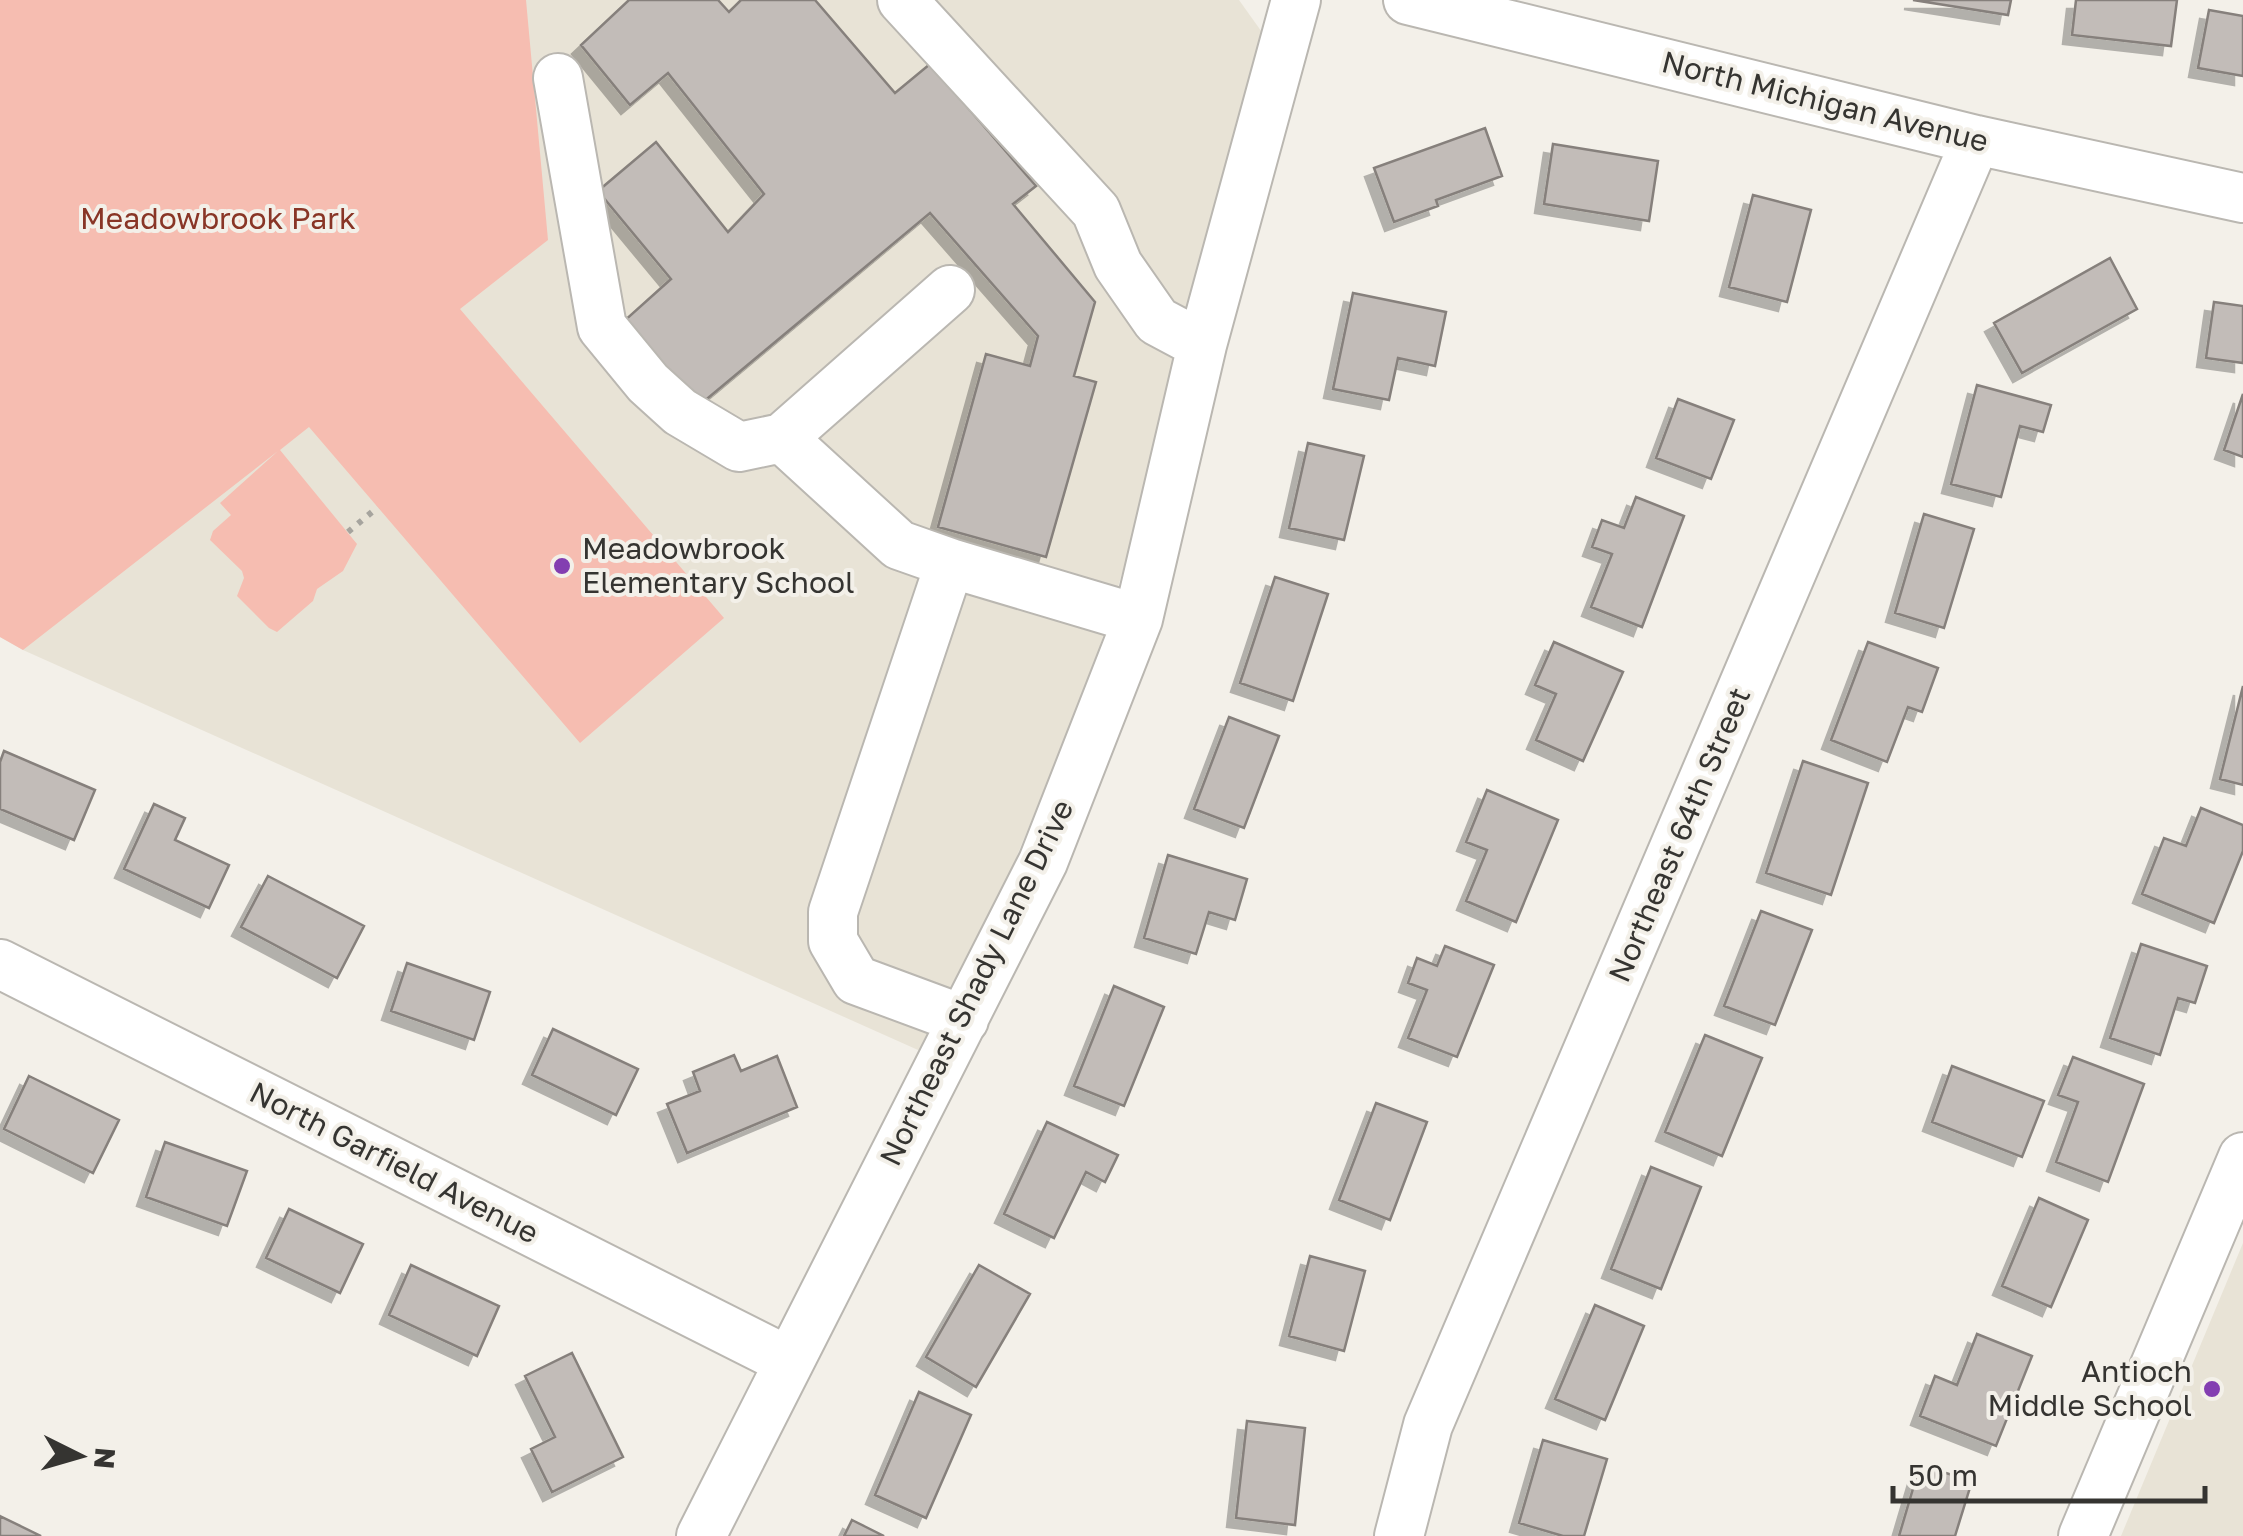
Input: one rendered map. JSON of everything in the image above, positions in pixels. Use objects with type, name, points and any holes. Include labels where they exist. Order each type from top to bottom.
[{"type":"street","points":[[902,0],[1096,210],[1118,265],[1156,321],[1202,345]]},
{"type":"street","name":"Northeast Shady Lane Drive","points":[[701,1536],[1042,862],[1138,620],[1202,345],[1296,0]]},
{"type":"street","name":"North Michigan Avenue","points":[[1408,0],[1976,140],[2243,198]]},
{"type":"street","points":[[558,78],[602,327],[648,383],[680,412],[739,447],[782,438],[950,290]]},
{"type":"street","name":"Northeast 64th Street","points":[[1399,1536],[1428,1425],[1976,140]]},
{"type":"street","points":[[782,438],[900,545],[1138,620]]},
{"type":"street","points":[[950,563],[833,912],[833,941],[856,980],[964,1020]]},
{"type":"street","name":"North Garfield Avenue","points":[[0,964],[788,1361]]},
{"type":"street","points":[[2082,1536],[2241,1170]]},
{"type":"path","points":[[348,532],[378,507]]},
{"type":"shaded area","name":"Meadowbrook Elementary School","points":[[52,0],[1239,0],[1264,35],[1237,125],[1146,495],[1100,646],[1049,778],[1003,890],[927,1054],[0,637]]},
{"type":"shaded area","name":"Antioch Middle School","points":[[2243,1243],[2243,1536],[2121,1536]]},
{"type":"green space","name":"Meadowbrook Park","points":[[0,0],[526,0],[548,240],[460,309],[724,618],[580,743],[309,427],[280,450],[357,544],[343,571],[317,589],[313,601],[277,632],[237,596],[244,578],[242,571],[210,540],[213,531],[231,515],[220,503],[278,451],[23,650],[0,637]]},
{"type":"building","points":[[629,0],[718,0],[729,12],[741,0],[815,0],[895,93],[930,64],[1036,186],[1013,204],[1095,302],[1074,376],[1096,382],[1046,557],[938,527],[986,354],[1030,366],[1038,336],[930,213],[696,408],[623,322],[671,279],[598,191],[656,142],[728,232],[764,194],[668,73],[630,105],[581,45]]},
{"type":"building","points":[[1913,0],[2011,0],[2008,15]]},
{"type":"building","points":[[2076,0],[2177,0],[2171,46],[2072,35]]},
{"type":"building","points":[[2209,10],[2243,16],[2243,76],[2198,68]]},
{"type":"building","points":[[1485,128],[1502,176],[1436,200],[1438,206],[1394,222],[1374,168]]},
{"type":"building","points":[[1553,144],[1658,161],[1649,221],[1544,204]]},
{"type":"building","points":[[1753,195],[1811,210],[1787,302],[1729,287]]},
{"type":"building","points":[[2110,258],[2137,309],[2022,373],[1994,323]]},
{"type":"building","points":[[1353,293],[1446,312],[1435,366],[1398,358],[1389,400],[1333,389]]},
{"type":"building","points":[[2214,302],[2243,306],[2243,363],[2206,358]]},
{"type":"building","points":[[1977,385],[2051,405],[2043,432],[2020,426],[2001,497],[1951,484]]},
{"type":"building","points":[[2243,394],[2243,457],[2224,450]]},
{"type":"building","points":[[1678,399],[1734,420],[1711,479],[1656,458]]},
{"type":"building","points":[[1308,443],[1364,456],[1344,540],[1289,528]]},
{"type":"building","points":[[1636,497],[1684,516],[1642,627],[1591,607],[1612,554],[1592,547],[1602,520],[1624,528]]},
{"type":"building","points":[[1924,514],[1974,529],[1944,628],[1895,613]]},
{"type":"building","points":[[1275,577],[1328,594],[1293,701],[1240,683]]},
{"type":"building","points":[[1554,642],[1623,672],[1583,761],[1536,740],[1556,694],[1535,685]]},
{"type":"building","points":[[1868,642],[1938,668],[1922,712],[1908,707],[1887,762],[1831,740]]},
{"type":"building","points":[[2243,686],[2243,785],[2220,779]]},
{"type":"building","points":[[1229,717],[1279,736],[1244,828],[1194,809]]},
{"type":"building","points":[[4,751],[95,790],[74,840],[0,809],[0,762]]},
{"type":"building","points":[[1803,761],[1868,783],[1831,895],[1766,873]]},
{"type":"building","points":[[1487,790],[1558,820],[1516,922],[1466,901],[1487,850],[1466,842]]},
{"type":"building","points":[[154,804],[185,818],[175,840],[229,865],[209,908],[124,869]]},
{"type":"building","points":[[2201,808],[2243,825],[2243,851],[2214,923],[2142,894],[2164,838],[2186,846]]},
{"type":"building","points":[[1168,855],[1247,879],[1235,920],[1209,912],[1196,954],[1144,938]]},
{"type":"building","points":[[268,876],[364,926],[337,978],[241,927]]},
{"type":"building","points":[[1761,911],[1812,930],[1775,1025],[1724,1006]]},
{"type":"building","points":[[2141,944],[2207,966],[2195,1003],[2178,998],[2160,1055],[2110,1038]]},
{"type":"building","points":[[1445,946],[1494,965],[1457,1057],[1408,1038],[1427,990],[1408,983],[1417,958],[1437,966]]},
{"type":"building","points":[[407,963],[490,992],[474,1040],[391,1011]]},
{"type":"building","points":[[1114,986],[1164,1007],[1124,1106],[1074,1086]]},
{"type":"building","points":[[553,1029],[638,1069],[616,1115],[532,1075]]},
{"type":"building","points":[[1705,1035],[1762,1058],[1722,1156],[1665,1132]]},
{"type":"building","points":[[734,1055],[741,1071],[777,1056],[797,1107],[687,1153],[667,1104],[700,1091],[693,1072]]},
{"type":"building","points":[[2073,1057],[2144,1084],[2108,1182],[2056,1162],[2078,1102],[2058,1095]]},
{"type":"building","points":[[1952,1066],[2044,1101],[2022,1157],[1932,1122]]},
{"type":"building","points":[[29,1076],[119,1120],[93,1173],[4,1129]]},
{"type":"building","points":[[1376,1103],[1427,1122],[1390,1220],[1339,1200]]},
{"type":"building","points":[[1047,1122],[1118,1155],[1105,1182],[1086,1172],[1054,1238],[1004,1214]]},
{"type":"building","points":[[165,1142],[247,1171],[227,1226],[146,1197]]},
{"type":"building","points":[[1651,1167],[1701,1187],[1661,1289],[1611,1269]]},
{"type":"building","points":[[2039,1198],[2088,1220],[2051,1307],[2002,1286]]},
{"type":"building","points":[[289,1209],[363,1244],[340,1293],[266,1258]]},
{"type":"building","points":[[1310,1256],[1365,1271],[1344,1351],[1289,1336]]},
{"type":"building","points":[[411,1265],[499,1306],[477,1356],[389,1315]]},
{"type":"building","points":[[979,1265],[1030,1294],[976,1387],[926,1357]]},
{"type":"building","points":[[1595,1305],[1644,1326],[1605,1420],[1555,1399]]},
{"type":"building","points":[[1977,1334],[2032,1356],[1996,1446],[1920,1416],[1935,1376],[1957,1385]]},
{"type":"building","points":[[572,1353],[623,1457],[552,1492],[531,1449],[555,1437],[525,1376]]},
{"type":"building","points":[[919,1392],[971,1415],[926,1518],[875,1495]]},
{"type":"building","points":[[1247,1421],[1305,1428],[1295,1525],[1236,1518]]},
{"type":"building","points":[[1543,1440],[1607,1459],[1584,1536],[1563,1536],[1519,1523]]},
{"type":"building","points":[[1920,1465],[1972,1481],[1955,1536],[1899,1536]]},
{"type":"building","points":[[0,1516],[41,1536],[0,1536]]},
{"type":"building","points":[[852,1520],[884,1536],[844,1536]]},
{"type":"place","name":"Meadowbrook Elementary School","points":[[562,566]]},
{"type":"place","name":"Antioch Middle School","points":[[2212,1389]]}]
